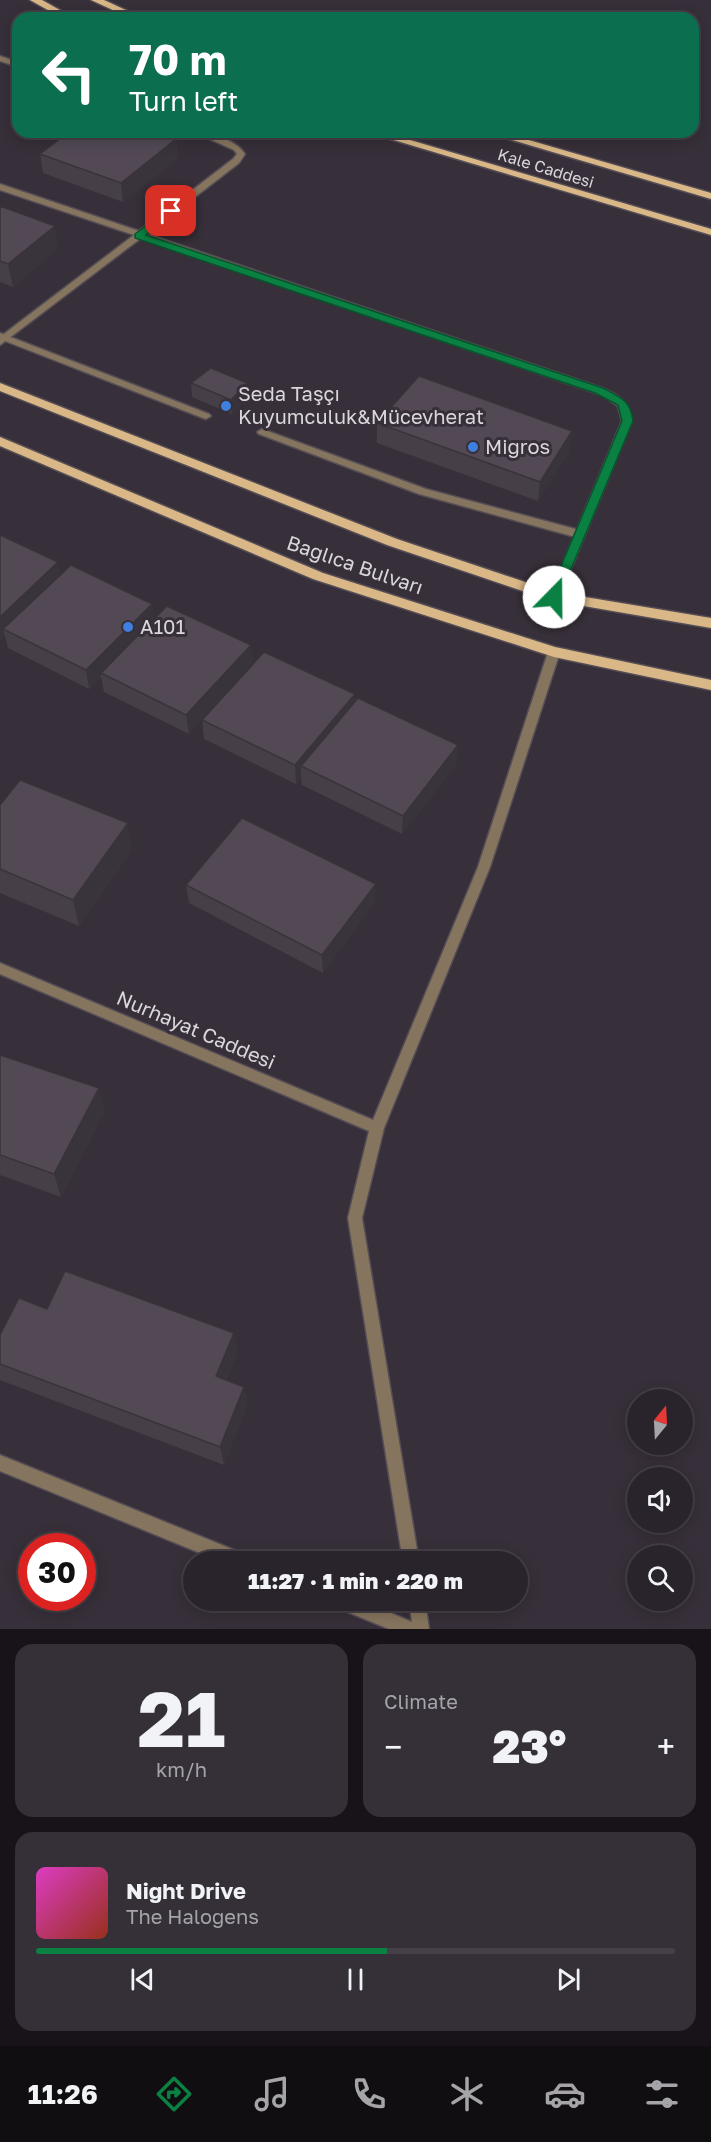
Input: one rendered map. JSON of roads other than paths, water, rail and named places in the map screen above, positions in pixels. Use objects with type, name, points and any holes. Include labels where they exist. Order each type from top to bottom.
[{"type":"main road","points":[[35,0],[58,12]]},
{"type":"main road","points":[[96,0],[124,12]]},
{"type":"main road","name":"Kale Caddesi","points":[[392,138],[711,232]]},
{"type":"main road","name":"Kale Caddesi","points":[[511,138],[711,196]]},
{"type":"main road","name":"Bağlıca Bulvarı","points":[[0,387],[392,542],[554,597],[711,623]]},
{"type":"main road","name":"Bağlıca Bulvarı","points":[[0,441],[318,576],[554,652],[711,685]]},
{"type":"street","points":[[2,339],[236,161],[241,154],[237,148],[213,138]]},
{"type":"street","points":[[0,187],[613,396],[622,403],[626,410],[627,421],[554,597]]},
{"type":"street","points":[[2,339],[206,416]]},
{"type":"street","points":[[262,432],[423,492],[579,534]]},
{"type":"street","points":[[409,1551],[355,1218],[377,1128],[484,867],[554,652]]},
{"type":"street","name":"Nurhayat Caddesi","points":[[0,968],[377,1128]]},
{"type":"street","points":[[0,1463],[216,1551]]},
{"type":"street","points":[[366,1611],[409,1629]]},
{"type":"street","points":[[419,1611],[421,1629]]},
{"type":"place","name":"Seda Taşçı Kuyumculuk&Mücevherat","points":[[226,406]]},
{"type":"place","name":"Migros","points":[[473,447]]},
{"type":"place","name":"A101","points":[[128,627]]}]
